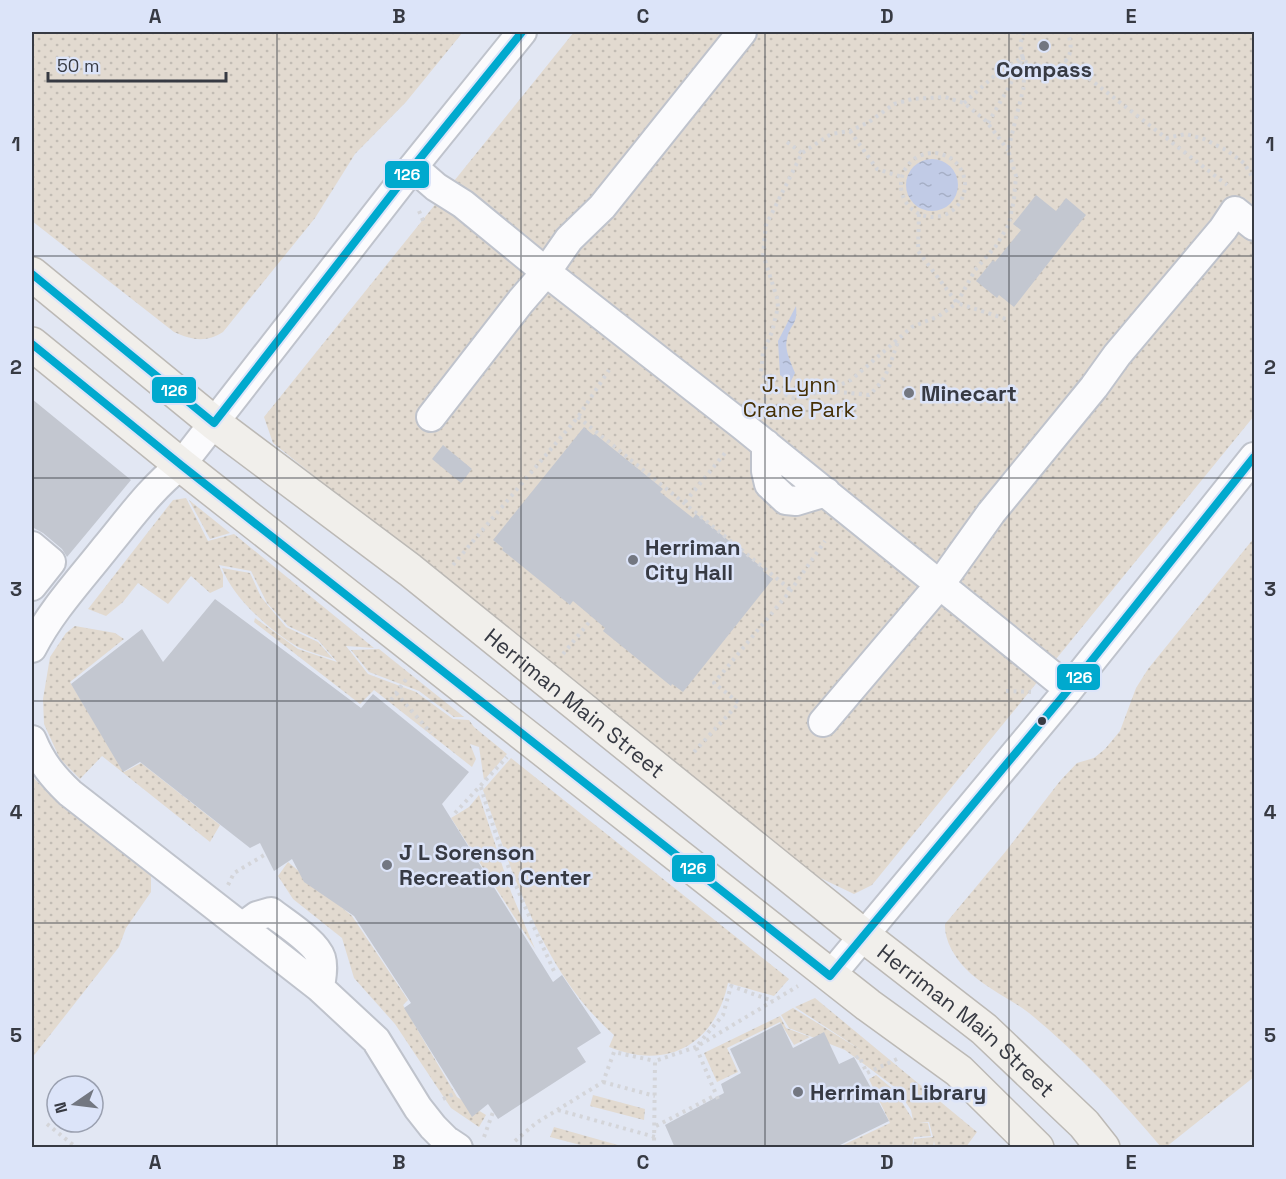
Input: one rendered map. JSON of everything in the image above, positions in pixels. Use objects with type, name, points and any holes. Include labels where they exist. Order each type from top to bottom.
[{"type":"main road","name":"Herriman Main Street","points":[[32,274],[214,423],[410,570],[864,936],[984,1029],[1084,1124],[1104,1148]]},
{"type":"main road","name":"Herriman Main Street","points":[[32,344],[817,979],[868,1005],[959,1071],[1037,1148]]},
{"type":"street","points":[[32,648],[42,628],[70,592],[160,481],[181,465],[413,167],[522,32]]},
{"type":"street","points":[[431,417],[569,240],[602,207],[742,32]]},
{"type":"street","points":[[413,167],[436,187],[463,204],[941,583],[1069,689]]},
{"type":"street","points":[[823,722],[941,583],[991,513],[1236,211],[1254,226]]},
{"type":"street","points":[[817,979],[864,936],[1069,689],[1088,662],[1254,457]]},
{"type":"street","points":[[32,586],[41,554]]},
{"type":"street","points":[[32,740],[41,761],[70,793],[320,988],[376,1040],[417,1108],[446,1140],[471,1142]]},
{"type":"path","points":[[1008,150],[1024,86],[1023,57],[1020,47],[1024,32]]},
{"type":"path","points":[[1023,57],[1041,70],[1058,67],[1065,60],[1071,46],[1066,32]]},
{"type":"path","points":[[964,103],[993,77],[1023,57]]},
{"type":"path","points":[[988,123],[1023,57]]},
{"type":"path","points":[[1065,60],[1227,185]]},
{"type":"path","points":[[945,97],[964,103],[988,123],[1008,150],[1016,176],[1014,199],[1009,224],[996,246],[975,270],[957,303],[939,316],[912,327],[851,380],[826,391],[793,398],[774,389],[761,372],[763,353],[772,332],[778,307],[763,254],[766,225],[802,153],[831,134],[850,131],[869,122],[894,104],[912,99],[945,97]]},
{"type":"path","points":[[850,131],[877,169],[902,177]]},
{"type":"path","points":[[1166,138],[1186,134],[1204,139],[1226,150],[1244,163],[1254,180]]},
{"type":"path","points":[[787,142],[802,153]]},
{"type":"path","points":[[933,152],[945,154],[961,167],[966,188],[963,198],[957,207],[939,217],[919,214],[910,208],[901,188],[906,167],[913,159],[923,154],[933,152]]},
{"type":"path","points":[[419,211],[425,225]]},
{"type":"path","points":[[919,214],[918,251],[957,303],[1009,320]]},
{"type":"path","points":[[826,391],[869,395],[885,378],[898,340]]},
{"type":"path","points":[[453,565],[578,417],[609,370]]},
{"type":"path","points":[[764,400],[774,389]]},
{"type":"path","points":[[578,417],[791,590]]},
{"type":"path","points":[[685,502],[725,453]]},
{"type":"path","points":[[694,752],[739,703],[714,683],[791,590],[825,541]]},
{"type":"path","points":[[563,654],[591,620]]},
{"type":"path","points":[[391,700],[412,670]]},
{"type":"path","points":[[1006,691],[1030,692]]},
{"type":"path","points":[[396,693],[431,733]]},
{"type":"path","points":[[455,813],[514,750]]},
{"type":"path","points":[[481,787],[492,825],[516,887],[554,971]]},
{"type":"path","points":[[226,889],[234,873],[266,854]]},
{"type":"path","points":[[515,1141],[536,1123],[603,1082],[614,1052],[655,1061],[696,1047],[773,1001],[817,979]]},
{"type":"path","points":[[696,1047],[723,1015],[731,986],[773,1001]]},
{"type":"path","points":[[655,1126],[718,1097],[696,1047]]},
{"type":"path","points":[[856,1058],[859,1056],[867,1073],[897,1058]]},
{"type":"path","points":[[654,1148],[655,1061]]},
{"type":"path","points":[[603,1082],[655,1096]]},
{"type":"path","points":[[437,1102],[456,1093]]},
{"type":"path","points":[[558,1110],[655,1137]]},
{"type":"path","points":[[471,1142],[493,1112]]},
{"type":"path","points":[[60,1134],[77,1148]]},
{"type":"green space","points":[[32,32],[463,32],[406,102],[355,154],[315,218],[223,332],[211,338],[199,339],[174,332],[32,221]]},
{"type":"green space","name":"J. Lynn Crane Park","points":[[574,32],[1254,32],[1254,416],[872,885],[854,894],[812,874],[273,443],[264,417]]},
{"type":"green space","points":[[186,498],[208,541],[234,534],[374,648],[346,646],[368,674],[416,692],[453,719],[469,720],[474,727],[507,754],[484,780],[479,747],[470,744],[476,759],[472,767],[374,690],[360,704],[254,622],[255,618],[298,649],[337,662],[318,640],[288,626],[267,603],[251,571],[219,565],[223,575],[223,587],[210,593],[191,576],[168,604],[138,583],[123,602],[106,616],[88,609],[173,500]]},
{"type":"green space","points":[[189,500],[230,533],[210,539]]},
{"type":"green space","points":[[1254,538],[1254,1077],[1166,1147],[1161,1147],[1114,1094],[1064,1044],[1029,1013],[980,981],[965,968],[951,948],[946,936],[945,924],[1060,781],[1077,763],[1094,758],[1105,749],[1120,731],[1136,688],[1148,669]]},
{"type":"green space","points":[[222,568],[250,573],[261,597],[286,627],[318,642],[333,659],[298,647],[265,623],[243,602]]},
{"type":"green space","points":[[75,626],[115,633],[124,639],[70,682],[124,772],[141,763],[220,825],[210,842],[102,756],[80,779],[60,759],[44,724],[43,699],[50,657],[66,633]]},
{"type":"green space","points":[[379,649],[464,717],[454,717],[419,691],[369,672],[351,650]]},
{"type":"green space","points":[[511,758],[789,979],[774,996],[728,983],[722,1004],[712,1022],[686,1047],[651,1056],[631,1054],[609,1047],[614,1035],[568,983],[534,922],[506,856],[483,790]]},
{"type":"green space","points":[[32,776],[47,792],[151,876],[151,892],[126,928],[119,947],[32,1058]]},
{"type":"green space","points":[[479,795],[511,892],[535,949],[451,818],[469,807]]},
{"type":"green space","points":[[288,862],[352,916],[408,1000],[403,1005],[457,1097],[486,1115],[479,1127],[451,1108],[395,1024],[354,978],[342,938],[293,899],[278,876]]},
{"type":"green space","points":[[815,998],[977,1132],[966,1147],[935,1147],[934,1141],[933,1147],[913,1147],[914,1139],[933,1137],[929,1122],[919,1123],[928,1123],[931,1136],[914,1137],[912,1147],[839,1147],[890,1123],[869,1079],[876,1075],[895,1091],[913,1120],[911,1110],[896,1088],[845,1050],[789,1028],[781,1015],[793,1008],[864,1052],[795,1007]]},
{"type":"green space","points":[[780,1016],[786,1028],[810,1037],[794,1045],[780,1022],[727,1048],[738,1072],[717,1082],[704,1053]]},
{"type":"green space","points":[[593,1095],[645,1109],[644,1120],[590,1106]]},
{"type":"green space","points":[[554,1127],[625,1147],[588,1147],[550,1137]]},
{"type":"water","points":[[927,159],[937,159],[951,166],[958,185],[951,204],[937,211],[927,211],[917,207],[910,200],[906,190],[906,180],[910,170],[917,163]]},
{"type":"water","points":[[796,306],[795,321],[786,343],[788,356],[795,373],[790,383],[780,375],[778,341]]},
{"type":"building","points":[[1036,195],[1056,211],[1066,198],[1086,215],[1014,307],[999,295],[997,298],[976,281],[1021,230],[1013,224]]},
{"type":"building","points":[[32,399],[131,480],[67,557],[62,549],[32,527]]},
{"type":"building","name":"Herriman City Hall","points":[[584,427],[663,489],[660,492],[693,518],[696,514],[764,569],[763,571],[773,579],[683,692],[672,684],[671,686],[603,631],[605,628],[573,601],[570,605],[502,550],[503,548],[493,540]]},
{"type":"building","points":[[443,445],[472,469],[461,483],[432,459]]},
{"type":"building","name":"J L Sorenson Recreation Center","points":[[215,599],[361,708],[373,694],[469,772],[442,804],[553,982],[562,975],[601,1033],[577,1048],[586,1062],[498,1119],[488,1104],[472,1117],[404,1008],[411,1003],[354,916],[304,882],[292,859],[274,871],[260,843],[250,848],[140,762],[123,772],[71,684],[142,629],[163,662]]},
{"type":"building","name":"Herriman Library","points":[[781,1023],[793,1048],[824,1032],[839,1064],[854,1057],[889,1121],[834,1148],[675,1148],[665,1125],[724,1093],[721,1084],[741,1073],[730,1049]]},
{"type":"transit line","name":"126","points":[[32,274],[214,423],[413,167],[522,32]]},
{"type":"transit line","name":"126","points":[[32,344],[181,465],[830,976],[1069,689],[1254,457]]},
{"type":"place","name":"Compass","points":[[1044,46]]},
{"type":"place","name":"Minecart","points":[[909,393]]},
{"type":"place","name":"Herriman City Hall","points":[[633,560]]},
{"type":"place","name":"J L Sorenson Recreation Center","points":[[387,865]]},
{"type":"place","name":"Herriman Library","points":[[798,1092]]}]
